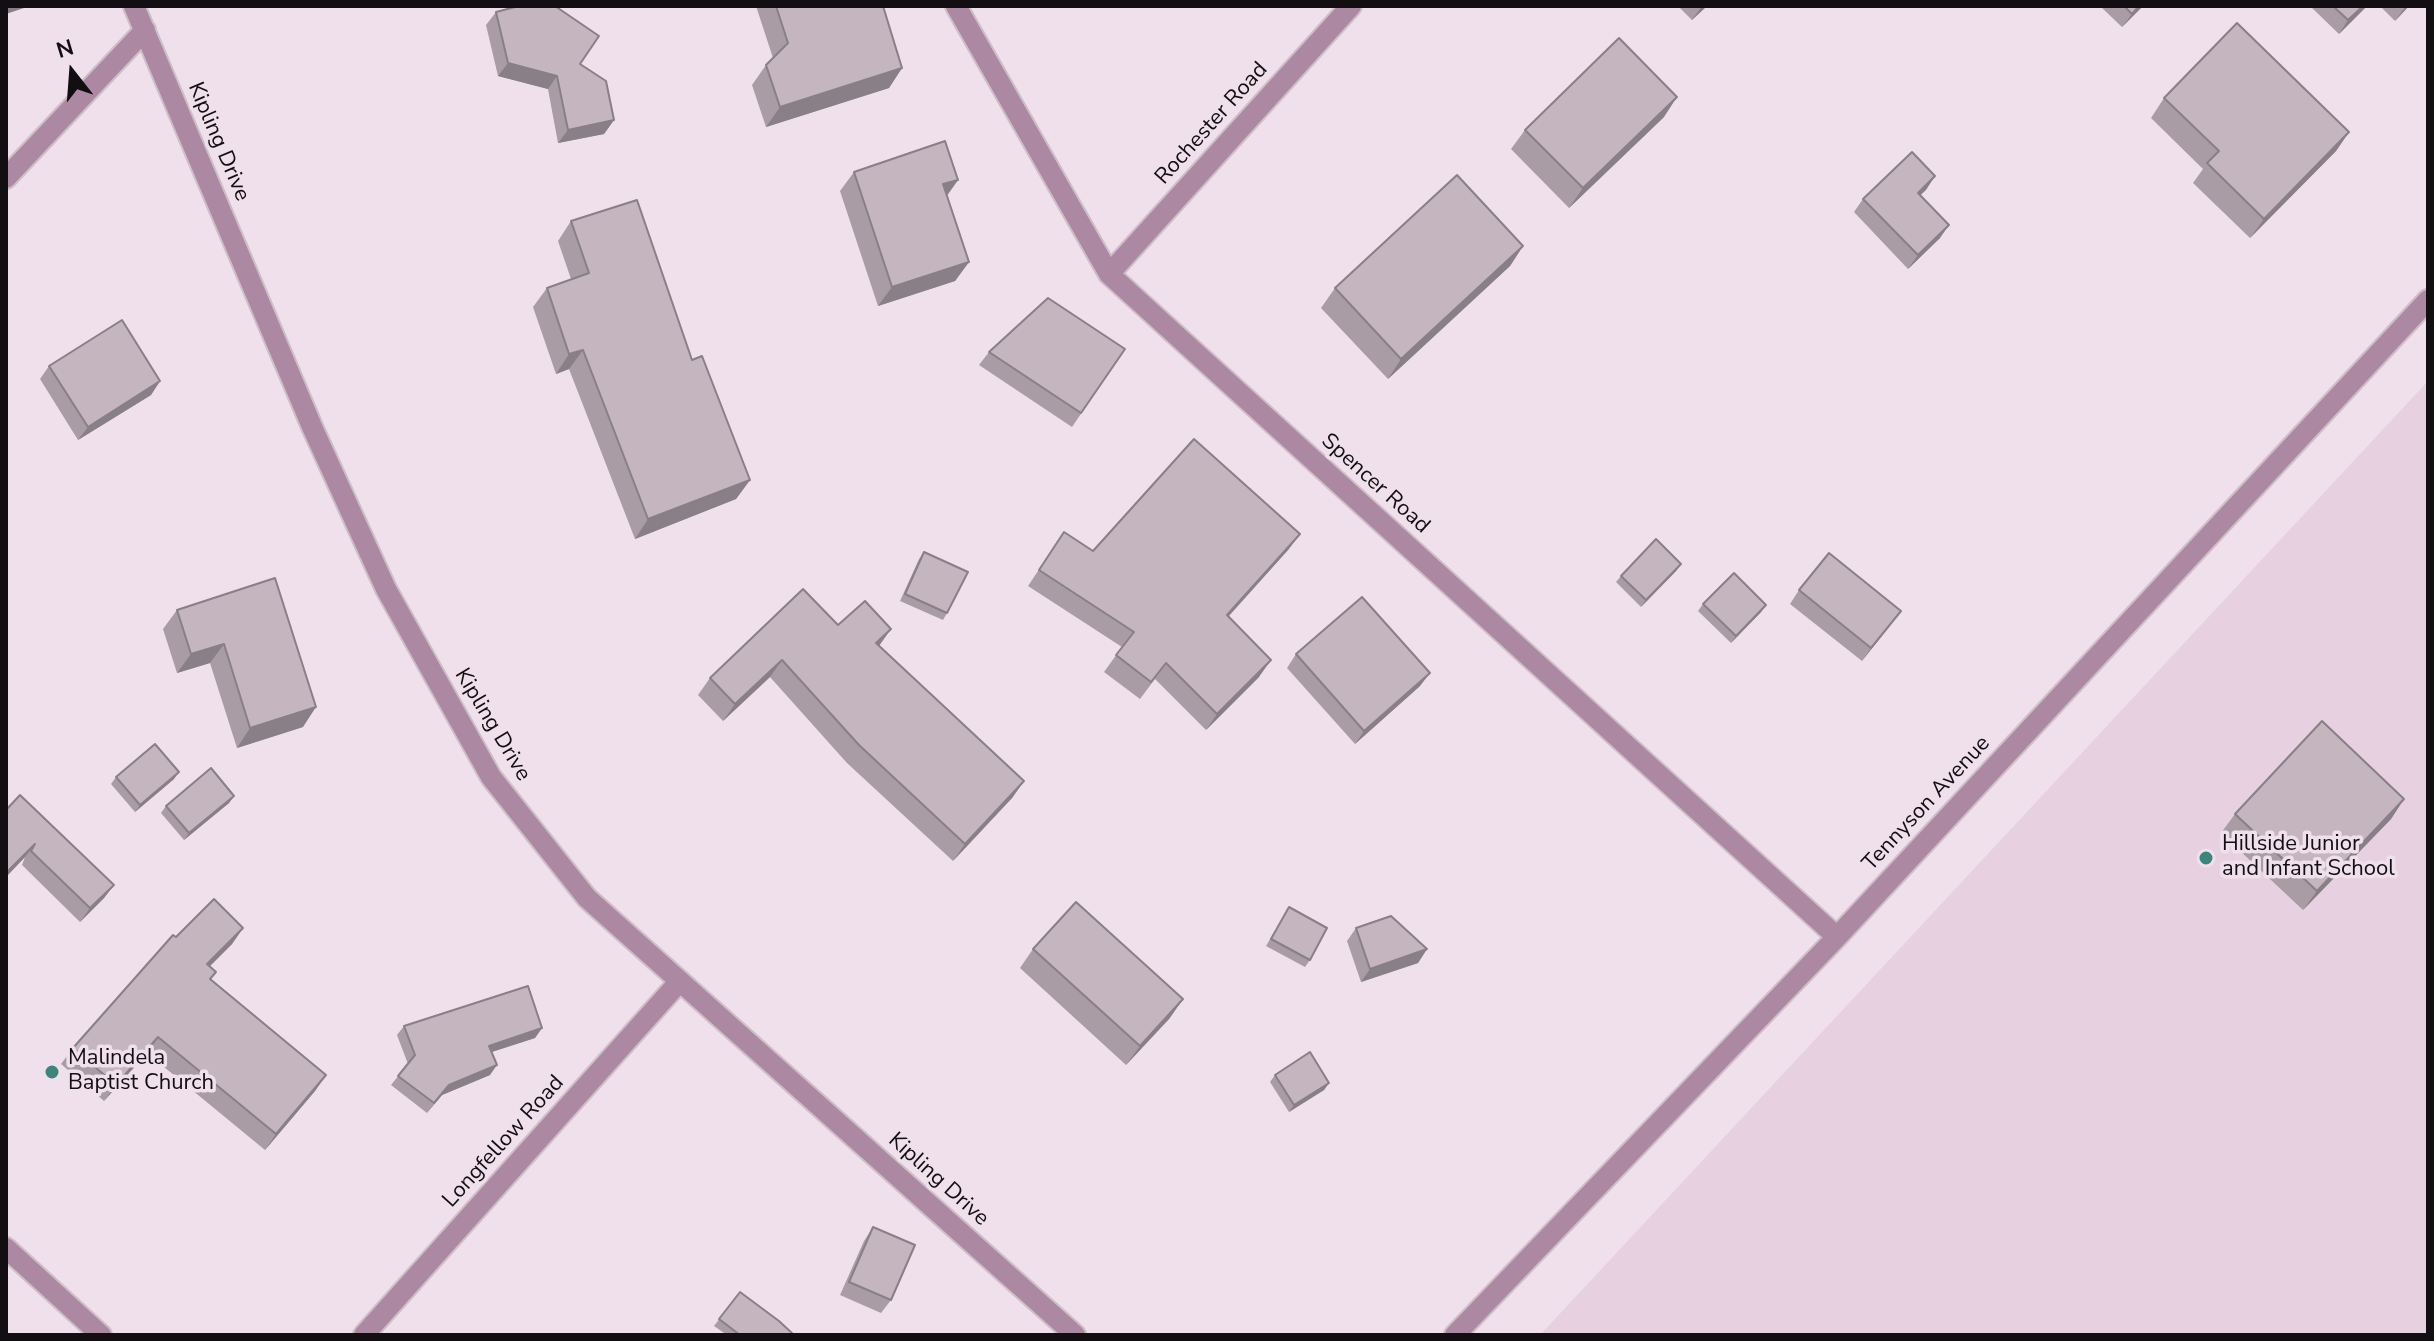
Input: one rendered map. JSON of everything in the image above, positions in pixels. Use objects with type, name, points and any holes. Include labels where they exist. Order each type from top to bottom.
[{"type":"street","name":"Kipling Drive","points":[[134,6],[313,429],[386,589],[491,777],[587,898],[1075,1335]]},
{"type":"street","name":"Spencer Road","points":[[956,6],[1109,274],[1837,937]]},
{"type":"street","name":"Rochester Road","points":[[1109,274],[1351,6]]},
{"type":"street","points":[[6,178],[145,30]]},
{"type":"street","name":"Tennyson Avenue","points":[[1455,1335],[1837,937],[2428,300]]},
{"type":"street","name":"Longfellow Road","points":[[364,1335],[680,981]]},
{"type":"street","points":[[6,1248],[101,1335]]},
{"type":"shaded area","name":"Hillside Junior and Infant School","points":[[2428,381],[2428,1335],[1540,1335]]},
{"type":"building","points":[[519,6],[555,6],[599,36],[580,64],[606,81],[614,120],[568,130],[557,76],[508,63],[496,12]]},
{"type":"building","points":[[776,6],[883,6],[902,68],[780,107],[766,65],[788,43]]},
{"type":"building","points":[[2124,6],[2139,6],[2132,14]]},
{"type":"building","points":[[2333,6],[2363,6],[2348,20]]},
{"type":"building","points":[[2237,23],[2349,132],[2264,219],[2207,163],[2219,151],[2164,98]]},
{"type":"building","points":[[1619,38],[1677,97],[1583,188],[1525,130]]},
{"type":"building","points":[[945,141],[958,180],[943,184],[969,262],[892,287],[854,172]]},
{"type":"building","points":[[1912,152],[1935,176],[1918,193],[1949,225],[1918,255],[1863,199]]},
{"type":"building","points":[[1457,175],[1523,246],[1401,359],[1335,288]]},
{"type":"building","points":[[637,200],[692,360],[702,356],[750,480],[648,519],[583,350],[569,354],[547,288],[589,273],[571,221]]},
{"type":"building","points":[[1048,298],[1125,349],[1081,413],[989,352]]},
{"type":"building","points":[[122,320],[160,381],[88,427],[49,366]]},
{"type":"building","points":[[1194,439],[1300,534],[1227,615],[1271,660],[1217,714],[1166,663],[1151,682],[1116,655],[1134,632],[1039,570],[1064,532],[1093,551]]},
{"type":"building","points":[[1656,539],[1681,564],[1646,600],[1621,576]]},
{"type":"building","points":[[924,552],[968,572],[947,613],[905,594]]},
{"type":"building","points":[[1829,553],[1901,611],[1871,648],[1799,590]]},
{"type":"building","points":[[1734,573],[1766,605],[1736,636],[1703,604]]},
{"type":"building","points":[[275,578],[316,707],[250,728],[224,644],[191,654],[177,610]]},
{"type":"building","points":[[803,589],[838,625],[865,601],[891,629],[876,643],[1024,781],[965,844],[859,745],[782,660],[735,704],[710,678]]},
{"type":"building","points":[[1362,597],[1430,673],[1364,731],[1296,654]]},
{"type":"building","points":[[2322,721],[2404,799],[2317,891],[2235,814]]},
{"type":"building","points":[[155,744],[179,772],[140,805],[116,777]]},
{"type":"building","points":[[211,768],[234,796],[189,833],[166,806]]},
{"type":"building","points":[[20,795],[114,885],[90,908],[31,851],[35,844],[6,873],[6,810]]},
{"type":"building","points":[[214,899],[243,928],[207,964],[216,972],[210,979],[326,1075],[276,1134],[158,1037],[116,1085],[73,1048],[173,935],[176,937]]},
{"type":"building","points":[[1076,902],[1183,999],[1140,1046],[1033,949]]},
{"type":"building","points":[[1289,907],[1327,928],[1310,960],[1271,939]]},
{"type":"building","points":[[1391,916],[1427,949],[1370,969],[1356,928]]},
{"type":"building","points":[[528,986],[542,1028],[489,1046],[497,1065],[449,1085],[434,1103],[398,1076],[415,1055],[404,1026]]},
{"type":"building","points":[[1310,1052],[1329,1083],[1294,1105],[1275,1075]]},
{"type":"building","points":[[873,1227],[915,1245],[891,1300],[849,1282]]},
{"type":"building","points":[[740,1292],[794,1335],[740,1335],[719,1319]]},
{"type":"place","name":"Hillside Junior and Infant School","points":[[2206,858]]},
{"type":"place","name":"Malindela Baptist Church","points":[[52,1072]]}]
